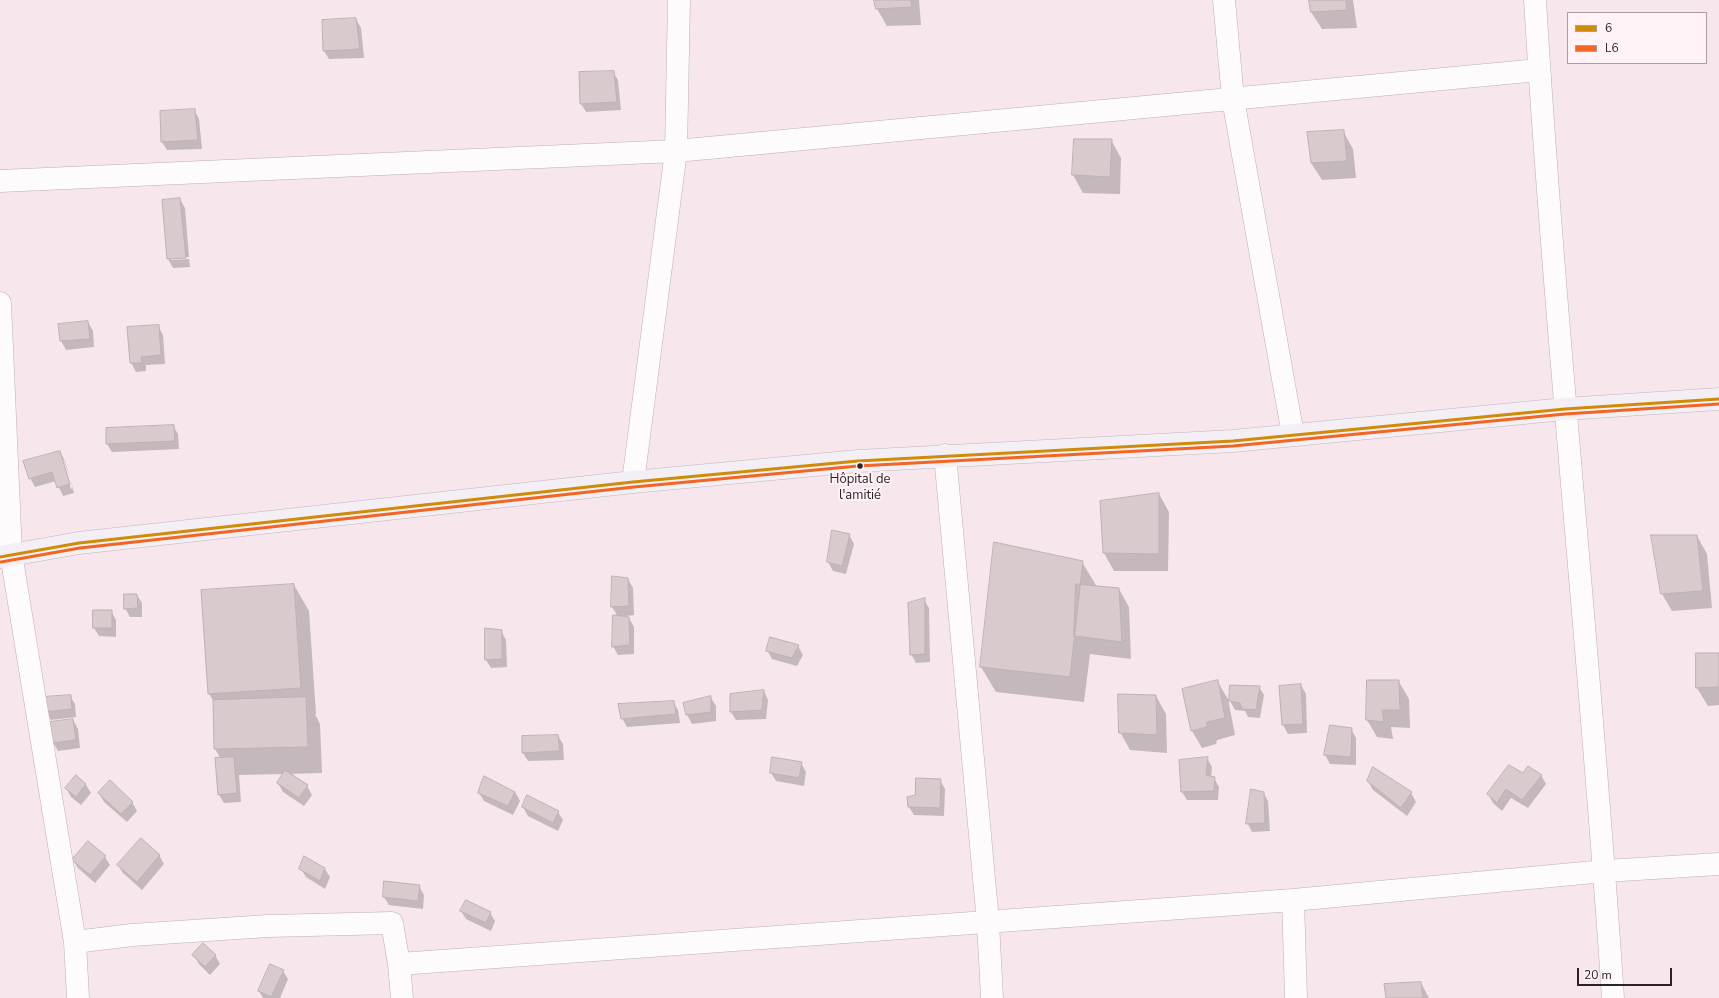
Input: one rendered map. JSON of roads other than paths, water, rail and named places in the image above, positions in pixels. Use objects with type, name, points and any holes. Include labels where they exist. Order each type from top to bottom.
[{"type":"main road","points":[[6,555],[79,543],[633,482],[858,461],[945,455],[1232,441],[1565,409],[1719,399]]},
{"type":"street","points":[[633,482],[676,151],[679,0]]},
{"type":"street","points":[[1224,0],[1233,99],[1293,435]]},
{"type":"street","points":[[1535,0],[1565,409],[1605,871],[1614,998]]},
{"type":"street","points":[[0,181],[676,151],[1539,70]]},
{"type":"street","points":[[0,303],[6,555],[75,942],[78,998]]},
{"type":"street","points":[[945,455],[988,922],[992,998]]},
{"type":"street","points":[[399,964],[1293,900],[1605,871],[1719,864]]},
{"type":"street","points":[[1293,900],[1296,998]]},
{"type":"street","points":[[75,942],[132,935],[268,926],[392,923],[399,964],[402,998]]},
{"type":"place","name":"Hôpital de l'amitié","points":[[860,466]]}]
